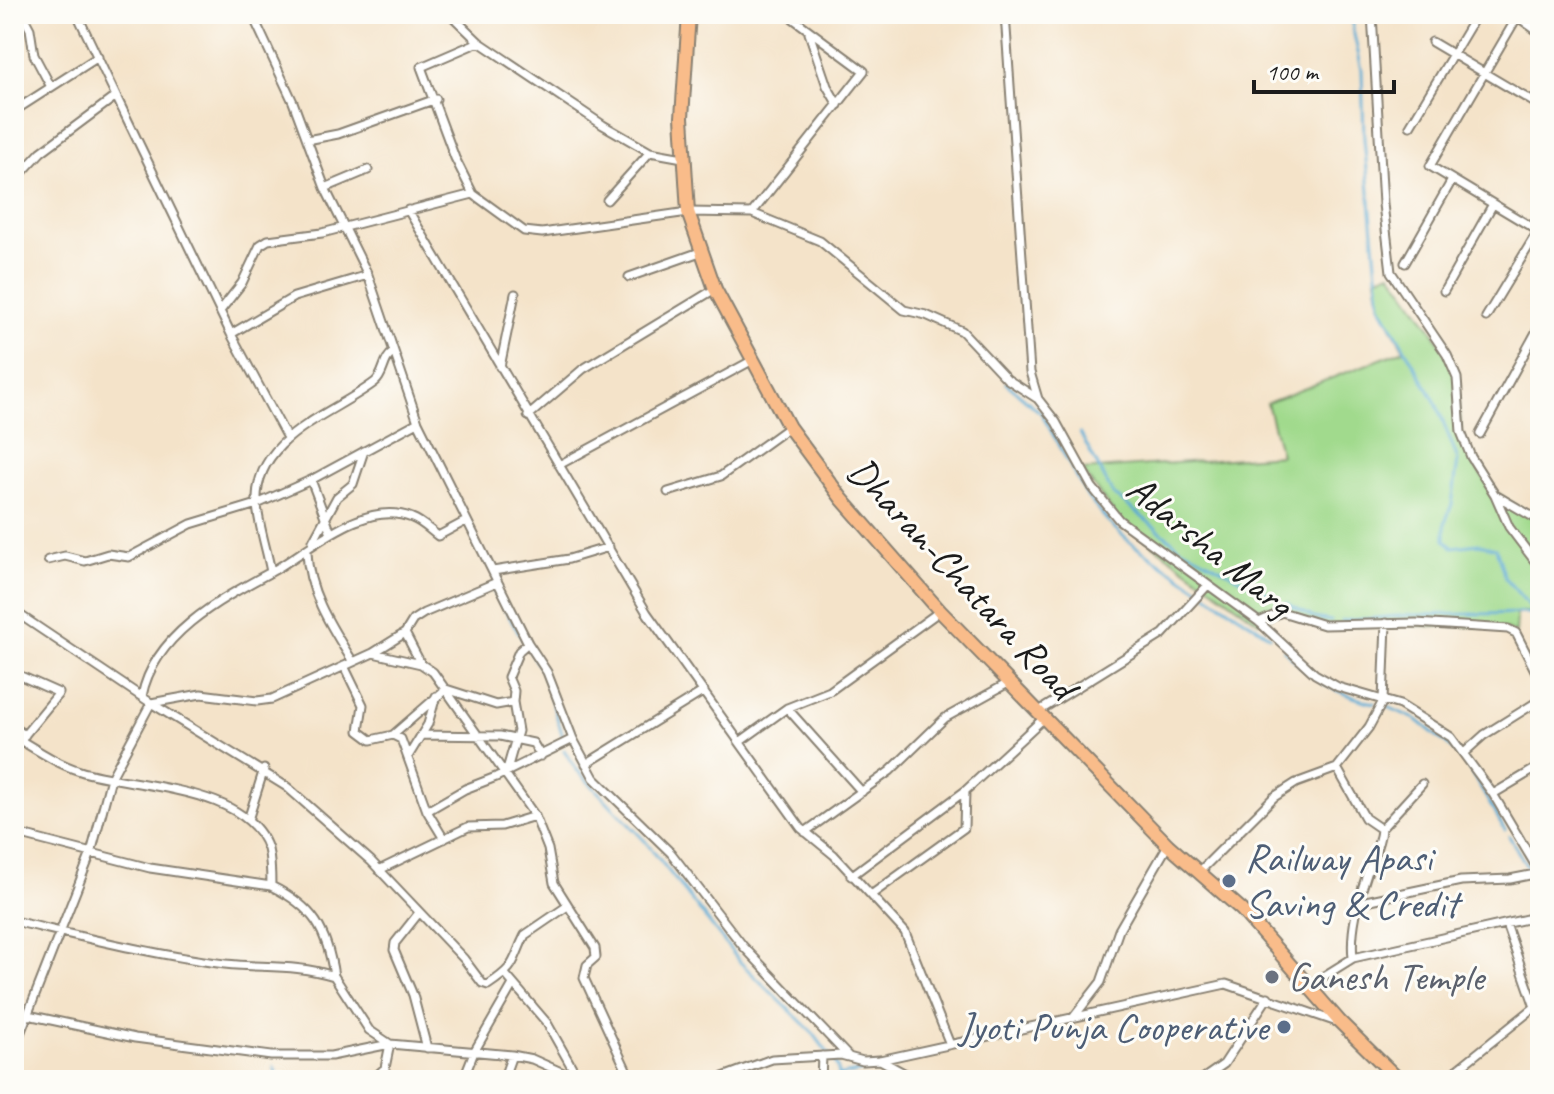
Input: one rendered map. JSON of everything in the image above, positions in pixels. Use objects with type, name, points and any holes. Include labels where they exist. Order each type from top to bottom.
[{"type":"main road","name":"Dharan-Chatara Road","points":[[689,14],[682,117],[688,212],[715,289],[789,427],[842,499],[940,611],[1168,845],[1242,910],[1340,1022],[1399,1080]]},
{"type":"street","points":[[22,14],[30,29],[34,55],[50,85]]},
{"type":"street","points":[[77,14],[231,334],[287,438]]},
{"type":"street","points":[[252,14],[325,188],[368,275],[418,422],[528,643],[547,672],[586,764],[594,778],[671,853],[743,946],[844,1056]]},
{"type":"street","points":[[450,14],[479,42],[526,75],[650,152],[683,158]]},
{"type":"street","points":[[752,213],[864,71],[787,14]]},
{"type":"street","name":"Adarsha Marg","points":[[1005,14],[1026,349],[1038,399],[1056,422],[1104,504],[1136,535],[1259,622],[1315,674],[1338,687],[1383,701],[1433,723],[1465,752],[1540,873]]},
{"type":"street","points":[[1372,14],[1383,204],[1391,272],[1447,355],[1457,378],[1461,432],[1471,457],[1495,495],[1509,527],[1540,568]]},
{"type":"street","points":[[1410,126],[1477,14]]},
{"type":"street","points":[[1486,317],[1539,231],[1430,166],[1515,16],[1540,33]]},
{"type":"street","points":[[809,32],[827,86],[838,105]]},
{"type":"street","points":[[479,42],[421,67],[436,99],[455,158],[473,194],[524,231],[542,233],[688,212],[752,213],[820,241],[904,310],[926,315],[962,331],[1007,379],[1038,399]]},
{"type":"street","points":[[1432,42],[1540,106]]},
{"type":"street","points":[[14,111],[50,85],[98,57]]},
{"type":"street","points":[[14,181],[41,152],[116,96]]},
{"type":"street","points":[[307,140],[338,134],[436,99]]},
{"type":"street","points":[[607,200],[650,152]]},
{"type":"street","points":[[325,188],[368,170]]},
{"type":"street","points":[[1405,263],[1452,180]]},
{"type":"street","points":[[220,311],[242,283],[260,245],[281,236],[344,227],[473,194]]},
{"type":"street","points":[[1444,291],[1493,204]]},
{"type":"street","points":[[408,210],[647,613],[805,832],[834,855],[905,932],[949,1042]]},
{"type":"street","points":[[629,277],[700,252]]},
{"type":"street","points":[[231,334],[294,297],[368,275]]},
{"type":"street","points":[[528,416],[583,369],[672,318],[690,301],[715,289]]},
{"type":"street","points":[[500,367],[515,294]]},
{"type":"street","points":[[1480,434],[1540,325]]},
{"type":"street","points":[[271,572],[257,504],[263,471],[287,438],[378,380],[387,357],[394,352]]},
{"type":"street","points":[[559,465],[753,360]]},
{"type":"street","points":[[48,560],[65,556],[85,561],[108,554],[129,557],[191,524],[257,504],[311,480],[418,422]]},
{"type":"street","points":[[668,492],[721,476],[789,427]]},
{"type":"street","points":[[353,662],[333,632],[308,576],[307,552],[324,516],[337,497],[353,484],[364,451]]},
{"type":"street","points":[[311,480],[331,533]]},
{"type":"street","points":[[1495,495],[1540,521]]},
{"type":"street","points":[[312,543],[362,518],[390,515],[412,517],[438,536],[466,521]]},
{"type":"street","points":[[493,571],[569,559],[609,547]]},
{"type":"street","points":[[142,696],[145,679],[179,632],[220,600],[307,552]]},
{"type":"street","points":[[151,703],[201,694],[257,701],[272,699],[373,653],[405,633],[413,620],[424,613],[497,582]]},
{"type":"street","points":[[851,876],[965,791],[1042,714],[1163,634],[1207,586]]},
{"type":"street","points":[[14,611],[151,703],[264,769],[379,870],[464,959],[482,983],[488,985],[505,974],[518,960],[525,935],[566,907]]},
{"type":"street","points":[[741,741],[787,708],[830,691],[940,611]]},
{"type":"street","points":[[1259,622],[1282,612],[1324,625],[1386,623],[1508,629],[1516,633],[1540,680]]},
{"type":"street","points":[[1199,872],[1274,797],[1296,783],[1337,768],[1369,727],[1383,701],[1386,623]]},
{"type":"street","points":[[405,633],[421,664]]},
{"type":"street","points":[[506,773],[517,737],[514,691],[508,677],[519,651],[528,643]]},
{"type":"street","points":[[373,653],[421,664],[433,672],[481,735],[489,753],[535,816],[548,849],[554,883],[566,907],[595,948],[596,957],[587,965],[584,978],[631,1080]]},
{"type":"street","points":[[344,666],[363,705],[359,731],[371,740],[393,735],[436,694],[446,689],[496,705],[513,702]]},
{"type":"street","points":[[14,748],[59,693],[15,675]]},
{"type":"street","points":[[805,832],[862,792],[945,718],[1010,682]]},
{"type":"street","points":[[586,764],[704,691]]},
{"type":"street","points":[[409,755],[421,735],[436,694]]},
{"type":"street","points":[[1465,752],[1484,735],[1540,700]]},
{"type":"street","points":[[14,1049],[91,853],[111,778],[151,703]]},
{"type":"street","points":[[787,708],[862,792]]},
{"type":"street","points":[[14,728],[51,760],[111,778],[191,794],[234,810],[248,820],[267,849],[271,886]]},
{"type":"street","points":[[393,735],[401,739],[409,755],[427,811],[444,839]]},
{"type":"street","points":[[421,735],[517,737],[533,743],[541,756]]},
{"type":"street","points":[[427,811],[465,789],[506,773],[573,739]]},
{"type":"street","points":[[1493,794],[1540,766]]},
{"type":"street","points":[[1337,768],[1365,818],[1381,829]]},
{"type":"street","points":[[248,820],[264,769]]},
{"type":"street","points":[[1353,958],[1352,944],[1365,879],[1381,841],[1381,829],[1422,784]]},
{"type":"street","points":[[871,895],[964,828],[965,791]]},
{"type":"street","points":[[379,870],[468,827],[502,826],[535,816]]},
{"type":"street","points":[[14,833],[150,868],[271,886],[303,902],[331,952],[334,976],[369,1030],[390,1044]]},
{"type":"street","points":[[1073,1018],[1101,982],[1119,930],[1168,845]]},
{"type":"street","points":[[1361,902],[1461,881],[1510,879],[1540,873]]},
{"type":"street","points":[[418,914],[395,943],[394,950],[413,995],[427,1048]]},
{"type":"street","points":[[1308,986],[1353,958],[1540,916]]},
{"type":"street","points":[[14,921],[226,964],[296,966],[334,976]]},
{"type":"street","points":[[1444,1080],[1537,1006],[1506,924]]},
{"type":"street","points":[[14,1012],[135,1038],[271,1056],[331,1056],[390,1044],[512,1055],[532,1059],[579,1080],[547,1023],[512,986],[505,974]]},
{"type":"street","points":[[715,1080],[772,1059],[844,1056],[863,1061],[880,1060],[949,1042],[1226,984],[1340,1022]]},
{"type":"street","points":[[463,1080],[474,1052],[512,986]]},
{"type":"street","points":[[1201,1080],[1224,1064],[1268,997]]},
{"type":"street","points":[[372,1080],[385,1068],[390,1044]]},
{"type":"street","points":[[503,1080],[512,1055]]},
{"type":"street","points":[[821,1080],[825,1056]]},
{"type":"street","points":[[880,1060],[917,1080]]},
{"type":"green space","points":[[1391,272],[1427,323],[1450,363],[1458,384],[1462,432],[1473,463],[1490,486],[1540,521],[1540,611],[1517,613],[1516,633],[1497,627],[1324,625],[1282,612],[1259,622],[1119,520],[1082,470],[1281,455],[1267,403],[1404,350],[1380,305],[1376,278]]},
{"type":"waterway","points":[[1353,14],[1353,30],[1362,70],[1364,139],[1380,305],[1436,403],[1458,460],[1452,504],[1445,523],[1445,540],[1452,547],[1479,544],[1496,548],[1505,578],[1540,618]]},
{"type":"waterway","points":[[1006,383],[1041,413],[1088,498],[1111,525],[1132,544],[1199,589]]},
{"type":"waterway","points":[[1080,433],[1113,494],[1180,547],[1271,595]]},
{"type":"waterway","points":[[492,588],[543,673],[564,740]]},
{"type":"waterway","points":[[1206,594],[1270,636]]},
{"type":"waterway","points":[[1287,603],[1314,618],[1331,621]]},
{"type":"waterway","points":[[1342,621],[1410,615],[1535,613]]},
{"type":"waterway","points":[[1284,650],[1324,684],[1374,703]]},
{"type":"waterway","points":[[1386,706],[1417,720],[1459,754]]},
{"type":"waterway","points":[[564,750],[576,769],[645,841],[740,962],[813,1033],[836,1064],[841,1080]]},
{"type":"waterway","points":[[1464,760],[1505,830]]},
{"type":"waterway","points":[[1509,836],[1530,872]]},
{"type":"waterway","points":[[1535,879],[1540,885]]},
{"type":"waterway","points":[[274,1067],[280,1080]]},
{"type":"waterway","points":[[838,1076],[878,1068],[900,1080]]},
{"type":"place","name":"Railway Apasi Saving & Credit","points":[[1229,881]]},
{"type":"place","name":"Ganesh Temple","points":[[1272,977]]},
{"type":"place","name":"Jyoti Punja Cooperative","points":[[1284,1027]]}]
